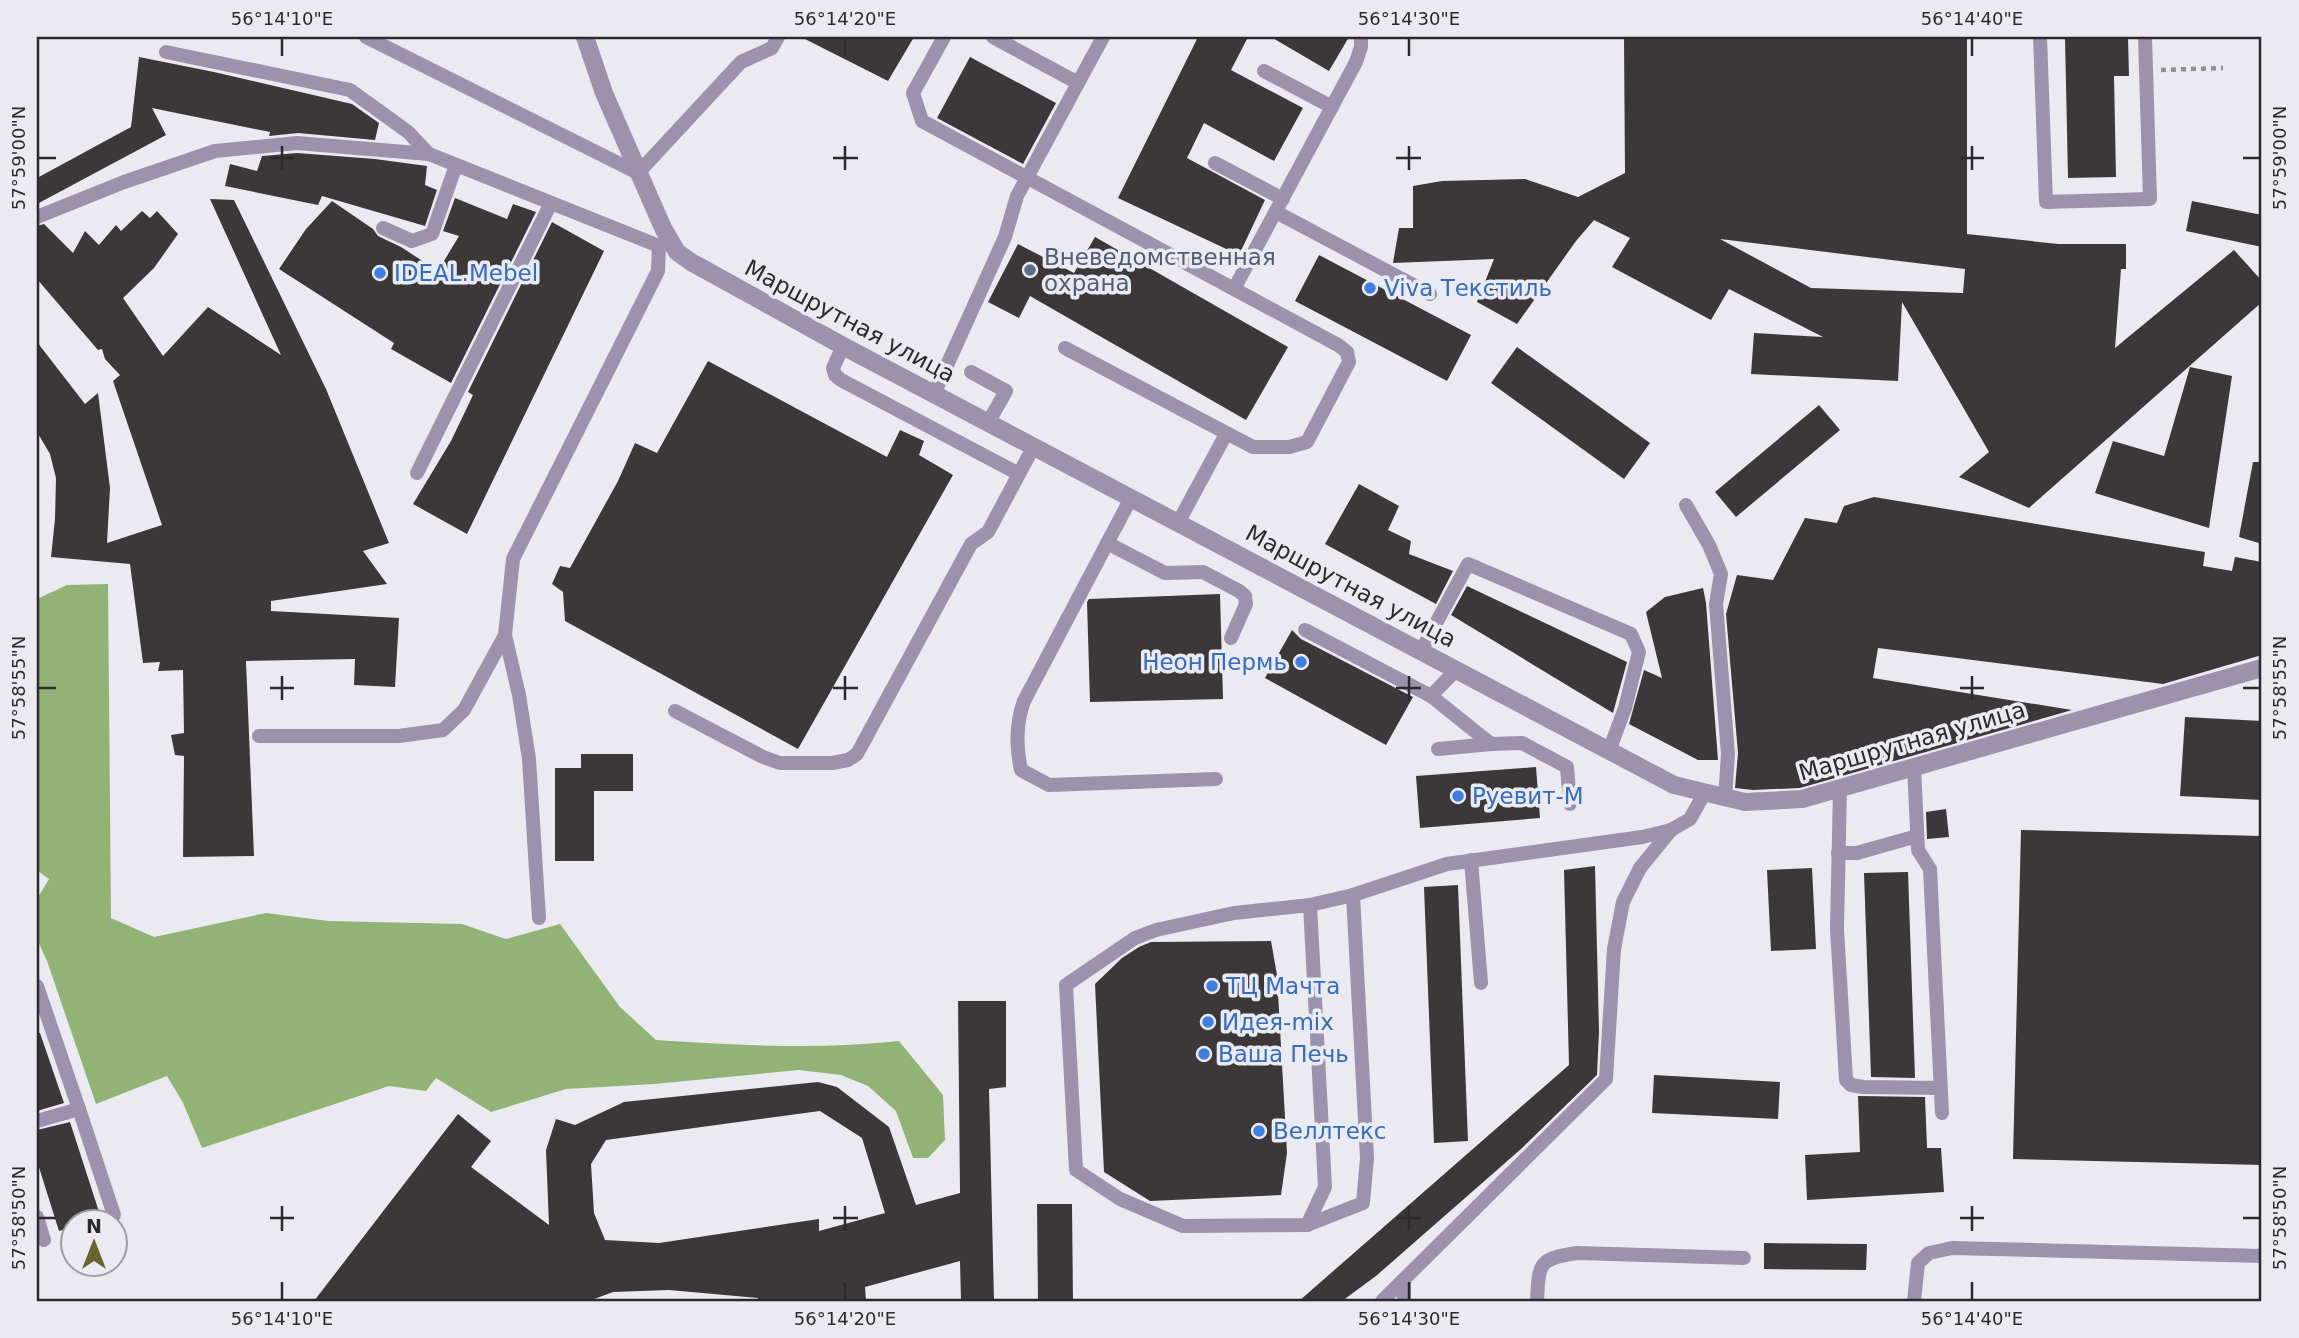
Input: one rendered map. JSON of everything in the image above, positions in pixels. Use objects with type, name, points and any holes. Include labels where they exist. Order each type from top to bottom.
[{"type":"street","name":"Маршрутная улица","points":[[585,37],[604,93],[664,243],[691,262],[843,346],[1674,785],[1745,802],[1802,799],[2262,668]]},
{"type":"lane","points":[[366,37],[638,173],[741,62],[772,48],[778,37]]},
{"type":"lane","points":[[944,37],[914,93],[922,121],[1338,345],[1347,352],[1349,362],[1307,443],[1289,447],[1253,447],[1065,348]]},
{"type":"lane","points":[[993,37],[1078,82]]},
{"type":"lane","points":[[934,394],[1005,237],[1017,196],[1103,37]]},
{"type":"lane","points":[[1234,289],[1356,62],[1361,37]]},
{"type":"lane","points":[[2040,37],[2046,202],[2150,199],[2145,37]]},
{"type":"lane","points":[[166,52],[350,90],[408,132],[429,154]]},
{"type":"lane","points":[[1264,71],[1332,107]]},
{"type":"lane","points":[[37,217],[145,174],[215,151],[297,143],[429,154],[551,203],[664,243],[657,271],[513,559],[505,635],[519,695],[529,759],[539,918]]},
{"type":"lane","points":[[1214,163],[1279,205],[1430,294]]},
{"type":"lane","points":[[383,228],[412,241],[432,234],[456,165]]},
{"type":"lane","points":[[417,473],[551,203]]},
{"type":"lane","points":[[843,346],[833,368],[835,375],[841,380],[1019,474]]},
{"type":"lane","points":[[971,372],[1006,391],[988,423]]},
{"type":"lane","points":[[1178,523],[1226,434]]},
{"type":"lane","points":[[675,711],[762,757],[780,763],[832,763],[848,760],[857,754],[971,544],[988,532],[1034,446]]},
{"type":"lane","points":[[1131,498],[1024,701],[1019,715],[1018,731],[1021,770],[1049,785],[1216,779]]},
{"type":"lane","points":[[1686,505],[1709,545],[1721,574],[1716,604],[1728,754],[1725,798]]},
{"type":"lane","points":[[1107,543],[1165,573],[1203,572],[1239,591],[1245,596],[1246,604],[1231,638]]},
{"type":"lane","points":[[1421,651],[1468,564],[1631,634],[1639,652],[1625,708],[1609,751]]},
{"type":"lane","points":[[1305,630],[1431,696],[1491,744]]},
{"type":"lane","points":[[260,736],[399,736],[443,730],[464,710],[505,635]]},
{"type":"lane","points":[[1431,696],[1456,670]]},
{"type":"lane","points":[[1438,749],[1522,743],[1567,767],[1570,804]]},
{"type":"lane","points":[[1914,767],[1918,850],[1930,869],[1942,1113]]},
{"type":"lane","points":[[1840,788],[1837,929],[1846,1080],[1851,1085],[1863,1087],[1941,1088]]},
{"type":"lane","points":[[1353,895],[1367,1158],[1363,1203],[1307,1225],[1182,1226],[1120,1199],[1076,1171],[1066,985],[1135,938],[1156,930],[1234,913],[1310,905],[1353,895],[1447,864],[1642,837],[1671,830],[1690,819],[1704,794]]},
{"type":"lane","points":[[1382,1301],[1606,1079],[1614,949],[1620,914],[1640,868],[1671,830]]},
{"type":"lane","points":[[1838,853],[1857,853],[1917,836]]},
{"type":"lane","points":[[1471,860],[1481,983]]},
{"type":"lane","points":[[1307,1225],[1325,1187],[1310,905]]},
{"type":"lane","points":[[37,986],[112,1208]]},
{"type":"lane","points":[[37,1121],[79,1109]]},
{"type":"lane","points":[[37,1217],[44,1240]]},
{"type":"lane","points":[[1914,1301],[1918,1263],[1929,1253],[1952,1248],[2262,1256]]},
{"type":"lane","points":[[1538,1301],[1541,1267],[1550,1258],[1577,1253],[1744,1258]]},
{"type":"lane","points":[[1404,1280],[1404,1301]]},
{"type":"path","points":[[2151,70],[2222,68]]},
{"type":"green space","points":[[108,584],[111,918],[154,937],[266,913],[328,921],[462,924],[506,939],[560,924],[620,1007],[656,1040],[808,1046],[899,1041],[943,1095],[945,1140],[928,1158],[913,1158],[896,1111],[868,1086],[841,1075],[799,1070],[654,1084],[566,1089],[491,1112],[436,1078],[426,1091],[389,1086],[202,1148],[183,1103],[167,1076],[96,1104],[37,939],[37,899],[49,879],[38,871],[37,863],[37,599],[67,585]]},
{"type":"building","points":[[801,37],[914,37],[888,81]]},
{"type":"building","points":[[1198,37],[1248,37],[1231,70],[1303,108],[1274,161],[1204,123],[1187,158],[1265,200],[1239,255],[1118,198]]},
{"type":"building","points":[[1271,37],[1349,37],[1329,71]]},
{"type":"building","points":[[1624,37],[1967,37],[1967,234],[2058,244],[2126,244],[2126,269],[2121,269],[2115,348],[2234,250],[2262,281],[2262,302],[2029,508],[1959,477],[1989,452],[1902,302],[1898,381],[1751,374],[1754,333],[1823,337],[1729,289],[1711,320],[1612,267],[1630,238],[1594,220],[1517,324],[1477,302],[1494,259],[1393,263],[1399,228],[1413,228],[1413,186],[1442,181],[1525,179],[1578,197],[1625,173]],"holes":[[[1720,239],[1965,269],[1963,293],[1811,288]]]},
{"type":"building","points":[[2065,37],[2128,37],[2129,76],[2114,76],[2116,177],[2068,178]]},
{"type":"building","points":[[139,57],[352,104],[379,123],[375,140],[298,133],[269,136],[270,132],[152,108],[166,135],[37,204],[37,178],[131,127]]},
{"type":"building","points":[[970,57],[1056,103],[1023,164],[937,118]]},
{"type":"building","points":[[297,153],[427,166],[425,185],[437,190],[425,226],[322,196],[318,205],[225,186],[230,164],[257,171],[262,156]]},
{"type":"building","points":[[455,198],[507,219],[513,204],[536,212],[451,383],[391,349],[394,343],[279,269],[306,229],[332,201],[373,229],[378,236],[438,271],[459,236],[443,231]]},
{"type":"building","points":[[210,199],[234,200],[326,389],[389,543],[363,551],[387,584],[271,601],[271,611],[399,618],[395,687],[354,685],[355,659],[246,661],[254,856],[183,857],[184,756],[175,755],[171,735],[184,733],[183,670],[158,671],[160,662],[143,663],[130,564],[51,557],[56,478],[50,454],[37,432],[37,342],[85,404],[98,393],[110,488],[107,543],[162,525],[113,381],[120,375],[105,359],[102,349],[98,350],[37,279],[37,226],[44,224],[73,253],[85,231],[99,245],[116,225],[121,231],[142,211],[150,218],[157,211],[178,234],[154,268],[123,298],[163,356],[208,307],[281,355]]},
{"type":"building","points":[[2192,201],[2262,215],[2262,247],[2186,231]]},
{"type":"building","points":[[552,222],[604,251],[467,534],[413,504],[451,441],[473,395],[468,392]]},
{"type":"building","points":[[1095,237],[1288,347],[1246,420],[1030,296],[1019,318],[988,302],[1018,244],[1074,273]]},
{"type":"building","points":[[1319,255],[1471,335],[1447,381],[1295,301]]},
{"type":"building","points":[[1517,347],[1650,443],[1624,479],[1491,383]]},
{"type":"building","points":[[708,361],[887,457],[900,430],[924,441],[919,455],[953,475],[798,749],[565,621],[563,592],[552,584],[560,566],[570,568],[618,481],[635,443],[657,453]]},
{"type":"building","points":[[2190,367],[2232,376],[2209,528],[2095,493],[2113,441],[2164,456]]},
{"type":"building","points":[[1819,405],[1840,430],[1736,517],[1715,492]]},
{"type":"building","points":[[2253,462],[2262,462],[2262,544],[2239,537]]},
{"type":"building","points":[[1359,484],[1399,506],[1388,530],[1411,541],[1409,554],[1453,571],[1436,604],[1325,544]]},
{"type":"building","points":[[1874,497],[2205,552],[2203,566],[2232,571],[2235,557],[2262,562],[2262,655],[2163,684],[1878,648],[1873,678],[2072,710],[1800,788],[1735,788],[1738,753],[1726,614],[1737,575],[1773,580],[1805,518],[1837,523],[1844,506]]},
{"type":"building","points":[[1467,586],[1627,662],[1613,713],[1451,615]]},
{"type":"building","points":[[1703,588],[1718,760],[1698,760],[1629,724],[1644,670],[1662,678],[1646,612],[1665,597]]},
{"type":"building","points":[[1220,594],[1223,699],[1090,702],[1089,599]]},
{"type":"building","points":[[1292,630],[1301,639],[1413,697],[1386,745],[1265,678]]},
{"type":"building","points":[[2185,717],[2262,721],[2262,800],[2180,796]]},
{"type":"building","points":[[581,754],[633,754],[633,791],[594,791],[594,861],[555,861],[555,768],[581,768]]},
{"type":"building","points":[[1536,767],[1540,818],[1420,828],[1416,776]]},
{"type":"building","points":[[1946,809],[1949,837],[1927,839],[1926,812]]},
{"type":"building","points":[[2021,830],[2262,836],[2262,1165],[2013,1159]]},
{"type":"building","points":[[1595,866],[1599,1031],[1597,1075],[1521,1149],[1376,1276],[1342,1301],[1299,1301],[1569,1065],[1564,870]]},
{"type":"building","points":[[1812,868],[1816,949],[1771,951],[1767,870]]},
{"type":"building","points":[[1908,872],[1915,1078],[1871,1077],[1864,873]]},
{"type":"building","points":[[1458,885],[1468,1141],[1434,1143],[1424,887]]},
{"type":"building","points":[[1271,941],[1277,975],[1287,1153],[1281,1195],[1150,1201],[1104,1172],[1095,984],[1122,958],[1151,942]]},
{"type":"building","points":[[958,1001],[1006,1001],[1006,1087],[989,1089],[994,1301],[961,1301],[960,1261],[865,1287],[866,1301],[757,1301],[758,1298],[669,1290],[613,1292],[589,1301],[314,1301],[458,1114],[491,1141],[471,1167],[549,1225],[546,1150],[556,1119],[575,1125],[624,1102],[818,1082],[837,1087],[889,1127],[916,1205],[960,1193]],"holes":[[[820,1111],[862,1138],[885,1213],[819,1231],[819,1219],[659,1243],[605,1240],[594,1213],[591,1164],[606,1140]]]},
{"type":"building","points":[[37,1033],[40,1033],[64,1103],[37,1111]]},
{"type":"building","points":[[1654,1075],[1780,1082],[1778,1119],[1652,1113]]},
{"type":"building","points":[[1858,1096],[1925,1097],[1927,1148],[1941,1148],[1944,1192],[1807,1200],[1805,1155],[1860,1152]]},
{"type":"building","points":[[70,1122],[98,1208],[60,1208],[59,1231],[37,1161],[37,1130]]},
{"type":"building","points":[[1037,1204],[1072,1204],[1073,1301],[1038,1301]]},
{"type":"building","points":[[1764,1243],[1867,1244],[1866,1270],[1764,1269]]},
{"type":"place","name":"Вневедомственная охрана","points":[[1030,270]]},
{"type":"place","name":"IDEAL.Mebel","points":[[380,273]]},
{"type":"place","name":"Viva Текстиль","points":[[1370,288]]},
{"type":"place","name":"Неон Пермь","points":[[1301,662]]},
{"type":"place","name":"Руевит-М","points":[[1458,796]]},
{"type":"place","name":"ТЦ Мачта","points":[[1212,986]]},
{"type":"place","name":"Идея-mix","points":[[1208,1022]]},
{"type":"place","name":"Ваша Печь","points":[[1204,1054]]},
{"type":"place","name":"Веллтекс","points":[[1259,1131]]}]
